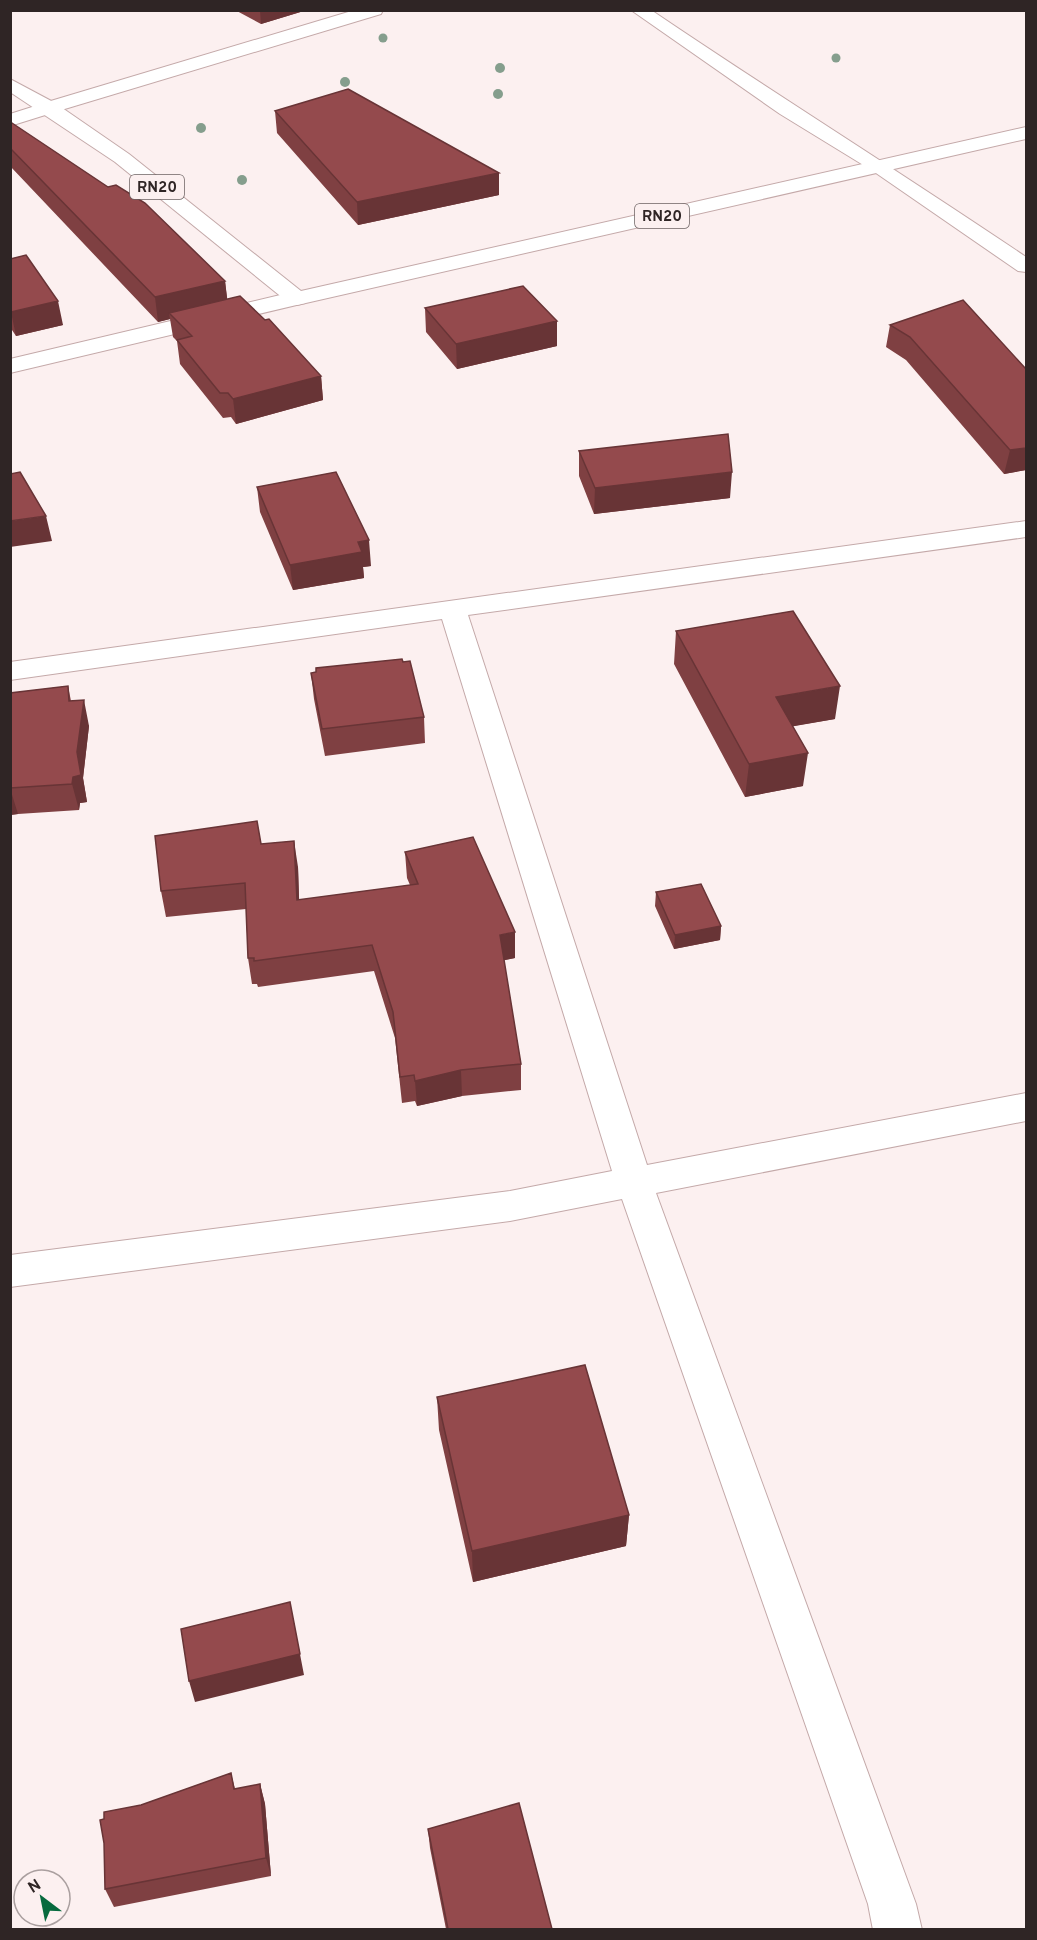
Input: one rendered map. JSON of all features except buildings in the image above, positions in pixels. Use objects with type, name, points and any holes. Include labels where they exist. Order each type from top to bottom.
[{"type":"street","points":[[10,120],[375,10]]},
{"type":"street","points":[[639,10],[787,110],[880,167],[1026,266]]},
{"type":"street","name":"RN20","points":[[10,84],[51,107],[129,165],[297,298],[1026,133]]},
{"type":"street","points":[[10,366],[297,298]]},
{"type":"street","points":[[10,671],[1026,529]]},
{"type":"street","points":[[452,609],[634,1182],[884,1881],[898,1929]]},
{"type":"street","points":[[10,1271],[510,1206],[1026,1107]]}]
